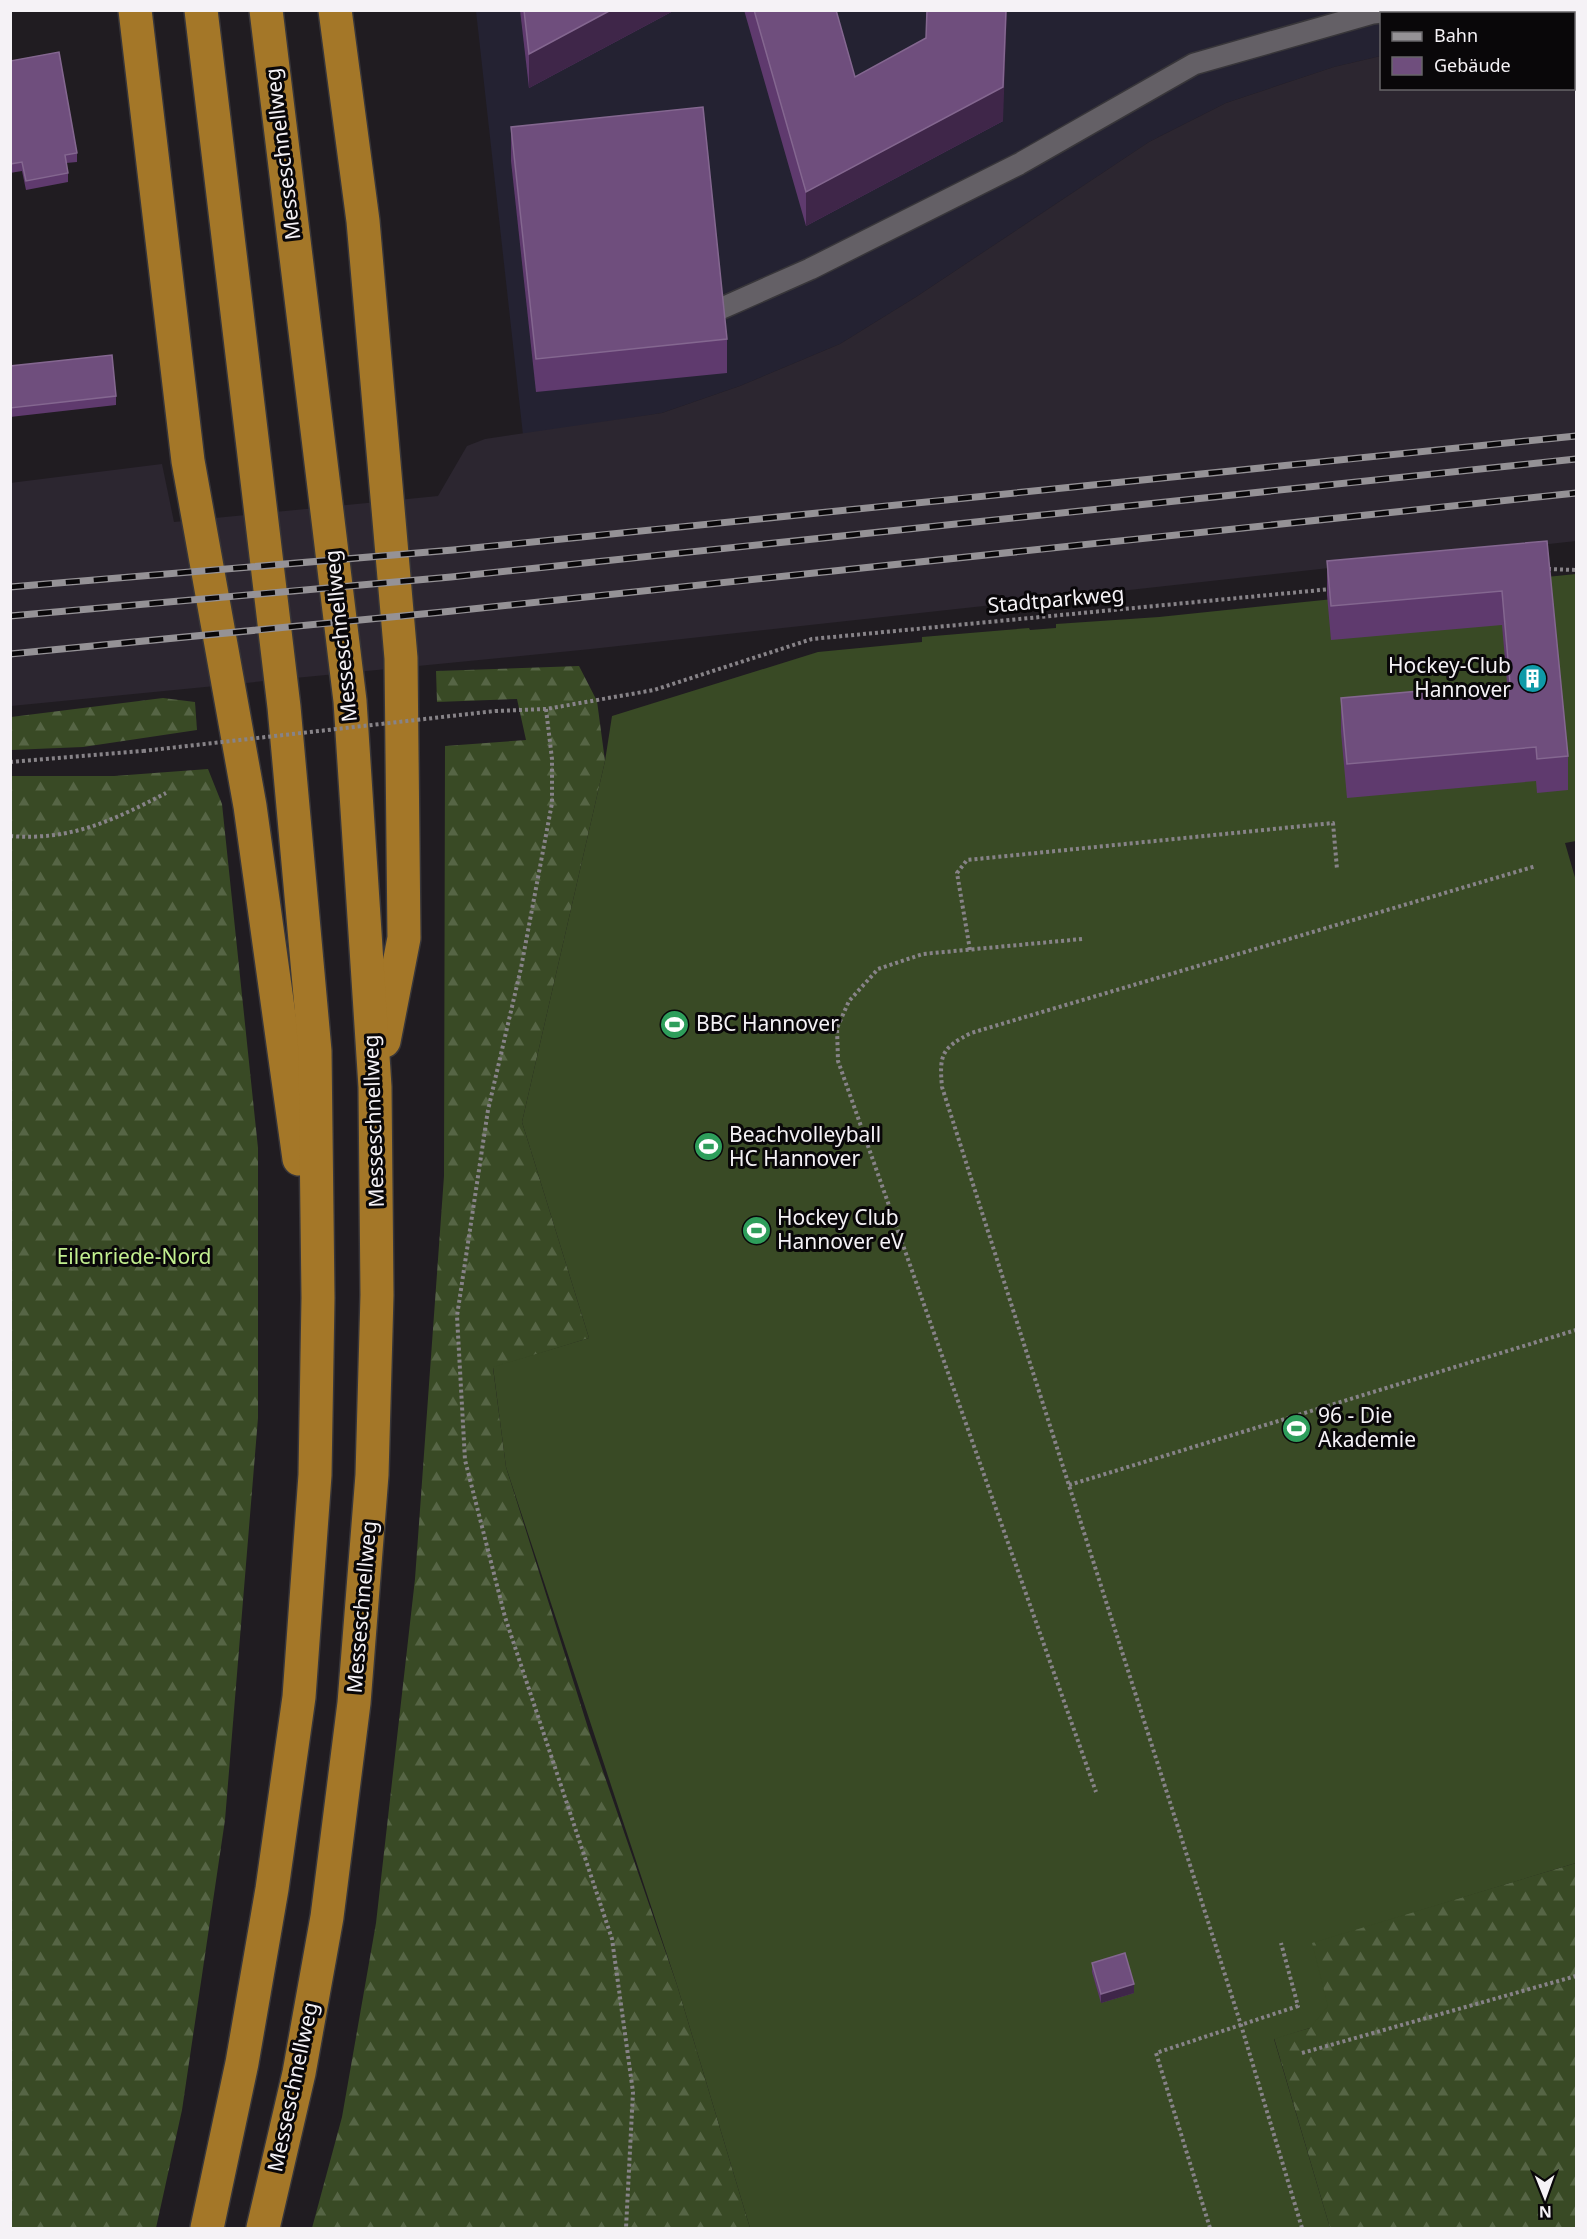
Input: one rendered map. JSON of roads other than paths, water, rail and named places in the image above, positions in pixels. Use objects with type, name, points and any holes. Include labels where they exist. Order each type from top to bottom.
[{"type":"highway","points":[[135,10],[188,461],[250,806],[318,1298]]},
{"type":"highway","points":[[201,10],[285,719],[315,1051],[318,1298],[315,1475],[299,1697],[272,1889],[244,2052],[207,2229]]},
{"type":"highway","name":"Messeschnellweg","points":[[263,2229],[298,2073],[327,1917],[354,1702],[372,1475],[377,1295],[375,1086],[350,701],[266,10]]},
{"type":"highway","points":[[335,10],[363,221],[401,658],[404,938],[375,1086]]},
{"type":"lane","points":[[1381,12],[1397,10]]},
{"type":"lane","points":[[720,309],[810,269],[1019,164],[1194,64],[1380,12]]},
{"type":"railway","points":[[10,587],[453,550],[1576,436]]},
{"type":"railway","points":[[10,616],[451,577],[1576,459]]},
{"type":"railway","points":[[10,654],[443,612],[1576,493]]},
{"type":"place","name":"Hockey-Club Hannover","points":[[1532,678]]},
{"type":"place","name":"BBC Hannover","points":[[675,1024]]},
{"type":"place","name":"Beachvolleyball HC Hannover","points":[[708,1147]]},
{"type":"place","name":"Hockey Club Hannover eV","points":[[756,1230]]},
{"type":"place","name":"96 - Die Akademie","points":[[1297,1428]]},
{"type":"park label","name":"Eilenriede-Nord","points":[[134,1257]]}]
